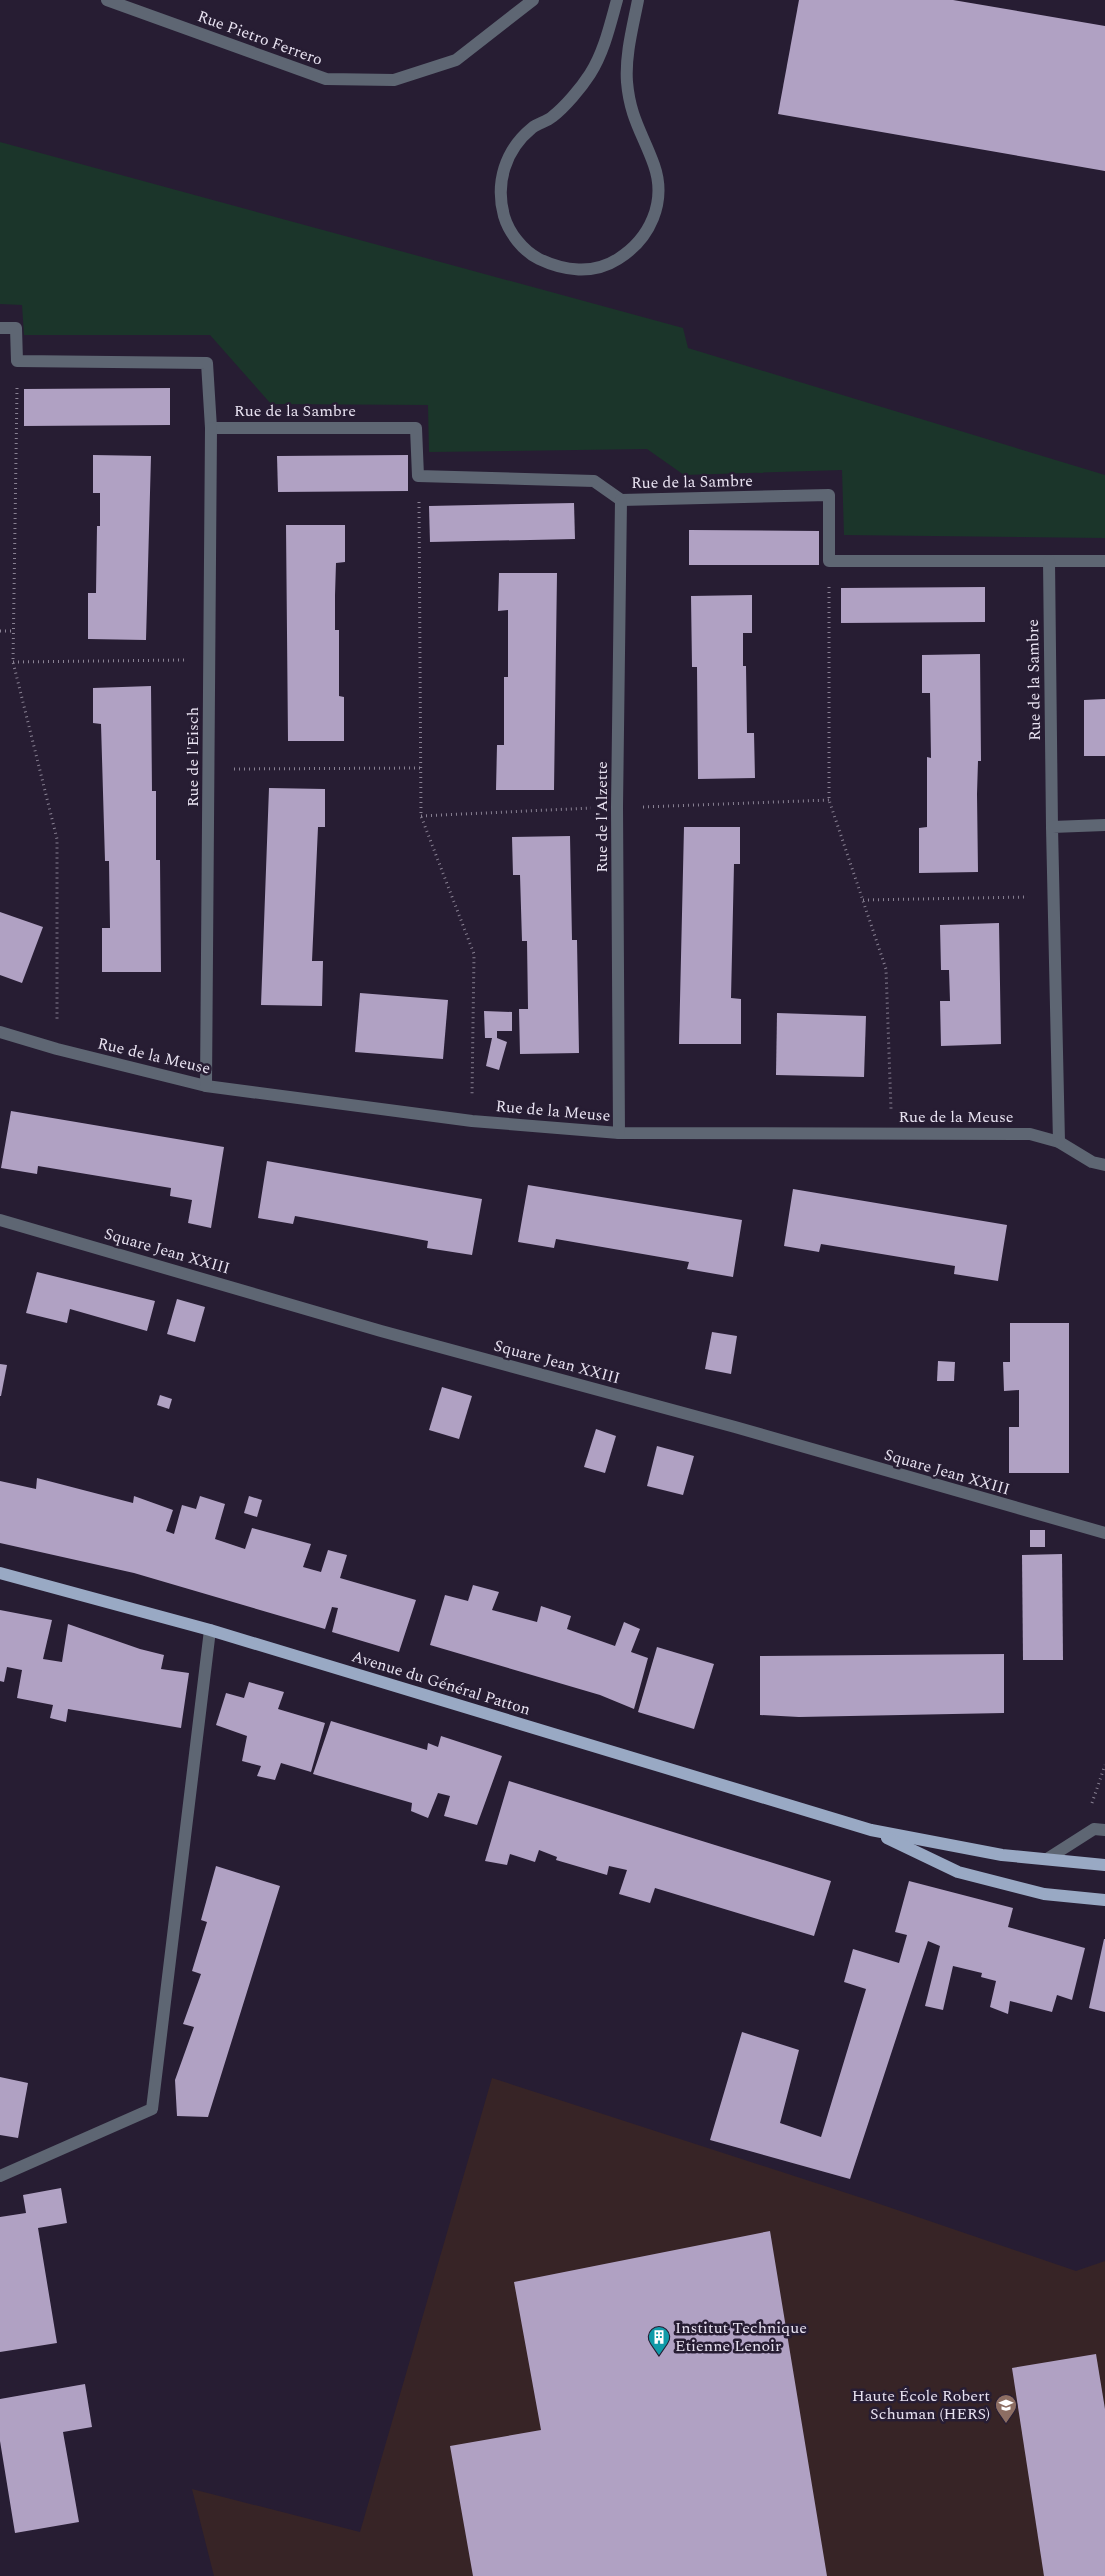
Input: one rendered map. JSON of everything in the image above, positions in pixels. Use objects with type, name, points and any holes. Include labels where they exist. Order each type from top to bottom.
[{"type":"main road","name":"Avenue du Général Patton","points":[[0,1573],[210,1630],[872,1830],[1002,1856],[1105,1865]]},
{"type":"main road","name":"Avenue du Général Patton","points":[[872,1830],[958,1872],[1044,1894],[1105,1900]]},
{"type":"street","name":"Rue Pietro Ferrero","points":[[107,0],[326,79],[394,80],[456,60],[533,0]]},
{"type":"street","points":[[617,0],[607,38],[590,74],[552,117],[533,127],[518,141],[506,160],[501,181],[501,202],[507,224],[518,242],[534,257],[553,266],[575,270],[594,269],[612,263],[629,253],[643,239],[652,222],[657,204],[658,184],[654,165],[631,111],[627,80],[629,44],[638,0]]},
{"type":"street","points":[[0,328],[16,328],[18,360]]},
{"type":"street","name":"Rue de la Sambre","points":[[18,360],[207,363],[211,428],[416,428],[418,476],[594,481],[621,500],[828,495],[830,561]]},
{"type":"street","name":"Rue de l'Eisch","points":[[206,1086],[211,428]]},
{"type":"street","name":"Rue de l'Alzette","points":[[619,1133],[617,807],[621,500]]},
{"type":"street","points":[[830,561],[1105,561]]},
{"type":"street","name":"Rue de la Sambre","points":[[1049,561],[1052,826],[1059,1142]]},
{"type":"street","points":[[1052,826],[1105,825]]},
{"type":"street","name":"Rue de la Meuse","points":[[0,1032],[57,1049],[206,1086],[472,1121],[619,1133],[1030,1134],[1059,1142],[1092,1162],[1105,1165]]},
{"type":"street","name":"Square Jean XXIII","points":[[0,1220],[381,1331],[734,1427],[1105,1533]]},
{"type":"street","points":[[0,2176],[152,2108],[210,1630]]},
{"type":"street","points":[[1047,1859],[1094,1829],[1105,1830]]},
{"type":"path","points":[[18,360],[13,662],[57,839],[57,1049]]},
{"type":"path","points":[[418,476],[420,816],[474,954],[472,1121]]},
{"type":"path","points":[[830,561],[829,800],[886,969],[892,1133]]},
{"type":"path","points":[[0,631],[14,630]]},
{"type":"path","points":[[13,662],[209,659]]},
{"type":"path","points":[[209,769],[421,768]]},
{"type":"path","points":[[420,816],[829,800]]},
{"type":"path","points":[[863,900],[1054,897]]},
{"type":"shaded area","points":[[492,2078],[868,2200],[1076,2271],[1105,2261],[1105,2576],[214,2576],[192,2489],[360,2532]]},
{"type":"green space","points":[[0,142],[683,328],[688,348],[1105,475],[1105,538],[844,535],[842,470],[684,475],[647,449],[429,452],[428,405],[271,404],[210,335],[24,335],[22,305],[0,304]]},
{"type":"building","points":[[799,0],[953,0],[1105,26],[1105,171],[778,114]]},
{"type":"building","points":[[170,388],[170,425],[24,426],[24,389]]},
{"type":"building","points":[[93,455],[151,456],[146,640],[88,639],[88,593],[96,593],[97,526],[100,526],[100,493],[93,493]]},
{"type":"building","points":[[408,455],[408,491],[278,492],[277,456]]},
{"type":"building","points":[[574,503],[575,539],[430,542],[429,506]]},
{"type":"building","points":[[286,525],[345,525],[345,562],[336,563],[335,595],[335,630],[339,630],[339,696],[344,697],[344,741],[288,741]]},
{"type":"building","points":[[689,530],[819,531],[819,565],[689,565]]},
{"type":"building","points":[[499,573],[557,573],[554,790],[496,790],[497,745],[504,745],[504,677],[508,677],[508,610],[498,611]]},
{"type":"building","points":[[985,587],[985,622],[841,623],[841,588]]},
{"type":"building","points":[[752,595],[752,633],[743,633],[743,666],[746,666],[747,733],[754,733],[755,778],[698,779],[697,667],[692,667],[691,596]]},
{"type":"building","points":[[980,654],[981,761],[978,761],[977,794],[978,872],[919,873],[919,828],[927,827],[927,757],[931,758],[930,693],[922,693],[922,655]]},
{"type":"building","points":[[151,686],[152,791],[156,791],[156,860],[160,860],[161,972],[102,972],[102,928],[110,928],[109,861],[105,861],[101,724],[93,723],[93,688]]},
{"type":"building","points":[[1105,699],[1105,756],[1084,756],[1084,700]]},
{"type":"building","points":[[269,788],[325,789],[325,827],[318,827],[312,961],[323,961],[322,1006],[261,1005]]},
{"type":"building","points":[[684,827],[740,827],[740,864],[734,864],[731,998],[741,999],[741,1044],[679,1044]]},
{"type":"building","points":[[570,836],[572,940],[577,940],[579,1053],[520,1054],[519,1009],[528,1009],[527,941],[522,941],[520,875],[513,875],[512,837]]},
{"type":"building","points":[[0,912],[43,927],[22,983],[0,975]]},
{"type":"building","points":[[999,923],[1001,1044],[941,1046],[940,1001],[950,1001],[949,970],[941,970],[940,925]]},
{"type":"building","points":[[360,993],[448,1000],[443,1059],[355,1052]]},
{"type":"building","points":[[484,1011],[512,1012],[512,1031],[497,1031],[497,1038],[507,1042],[499,1070],[486,1066],[492,1038],[485,1038]]},
{"type":"building","points":[[777,1013],[866,1016],[864,1077],[776,1075]]},
{"type":"building","points":[[11,1111],[224,1147],[211,1228],[188,1223],[192,1200],[170,1196],[171,1188],[38,1166],[37,1174],[1,1168]]},
{"type":"building","points":[[267,1161],[482,1199],[472,1255],[427,1248],[428,1241],[295,1216],[293,1224],[258,1218]]},
{"type":"building","points":[[528,1185],[742,1220],[733,1277],[687,1269],[689,1262],[556,1239],[554,1248],[518,1242]]},
{"type":"building","points":[[793,1189],[1007,1225],[998,1281],[954,1274],[955,1266],[821,1244],[819,1252],[784,1246]]},
{"type":"building","points":[[37,1272],[155,1301],[147,1331],[70,1309],[67,1323],[26,1313]]},
{"type":"building","points":[[177,1299],[205,1307],[195,1342],[167,1334]]},
{"type":"building","points":[[1010,1323],[1069,1323],[1069,1473],[1009,1473],[1009,1427],[1019,1427],[1019,1390],[1004,1391],[1003,1362],[1010,1362]]},
{"type":"building","points":[[712,1332],[737,1336],[731,1374],[705,1369]]},
{"type":"building","points":[[938,1361],[955,1362],[954,1381],[937,1381]]},
{"type":"building","points":[[0,1364],[7,1365],[1,1396],[0,1396]]},
{"type":"building","points":[[442,1387],[472,1396],[459,1439],[429,1430]]},
{"type":"building","points":[[160,1395],[172,1399],[169,1409],[157,1405]]},
{"type":"building","points":[[596,1429],[616,1436],[605,1473],[584,1467]]},
{"type":"building","points":[[657,1446],[694,1456],[683,1495],[647,1486]]},
{"type":"building","points":[[37,1478],[133,1503],[134,1496],[173,1510],[166,1531],[174,1534],[182,1505],[196,1509],[200,1496],[225,1504],[215,1539],[245,1549],[252,1528],[311,1544],[303,1567],[321,1572],[328,1550],[347,1555],[340,1578],[416,1600],[399,1652],[332,1632],[338,1608],[332,1607],[325,1629],[134,1573],[0,1543],[0,1481],[36,1489]]},
{"type":"building","points":[[249,1496],[262,1500],[257,1517],[244,1513]]},
{"type":"building","points":[[1030,1530],[1045,1530],[1045,1547],[1030,1547]]},
{"type":"building","points":[[1062,1554],[1063,1660],[1023,1660],[1022,1555]]},
{"type":"building","points":[[473,1585],[499,1592],[492,1610],[537,1622],[541,1606],[571,1616],[567,1629],[615,1646],[624,1622],[640,1629],[631,1652],[648,1658],[634,1709],[600,1695],[430,1645],[445,1595],[468,1601]]},
{"type":"building","points":[[0,1610],[52,1620],[43,1659],[62,1662],[68,1624],[140,1649],[164,1655],[161,1669],[189,1673],[181,1728],[68,1709],[66,1722],[50,1718],[53,1705],[17,1698],[22,1670],[7,1667],[4,1682],[0,1681]]},
{"type":"building","points":[[657,1647],[714,1664],[694,1729],[638,1712]]},
{"type":"building","points":[[1004,1654],[1004,1713],[799,1717],[760,1715],[760,1656]]},
{"type":"building","points":[[249,1682],[284,1692],[278,1709],[325,1723],[311,1772],[281,1763],[275,1780],[257,1776],[261,1766],[242,1761],[247,1736],[216,1725],[226,1693],[244,1698]]},
{"type":"building","points":[[331,1721],[427,1750],[428,1743],[438,1747],[441,1736],[502,1756],[477,1825],[444,1816],[450,1796],[438,1793],[428,1818],[411,1811],[412,1803],[313,1774]]},
{"type":"building","points":[[509,1781],[831,1881],[814,1936],[655,1888],[650,1903],[619,1894],[627,1870],[609,1866],[607,1875],[556,1860],[557,1857],[539,1850],[535,1862],[510,1854],[507,1865],[485,1861]]},
{"type":"building","points":[[216,1866],[280,1886],[208,2117],[177,2116],[175,2080],[194,2027],[183,2024],[201,1974],[192,1971],[207,1922],[201,1920]]},
{"type":"building","points":[[909,1881],[1013,1908],[1008,1927],[1085,1948],[1072,2000],[1057,1995],[1052,2012],[1010,2001],[1008,2014],[990,2007],[996,1981],[981,1977],[982,1973],[953,1966],[943,2010],[925,2006],[940,1946],[928,1941],[850,2179],[710,2140],[742,2032],[799,2050],[780,2123],[821,2137],[866,1989],[844,1982],[853,1949],[899,1963],[907,1935],[895,1932]]},
{"type":"building","points":[[1105,1939],[1105,2012],[1089,2008]]},
{"type":"building","points":[[0,2077],[28,2083],[18,2138],[0,2135]]},
{"type":"building","points":[[61,2188],[67,2223],[38,2228],[57,2343],[0,2352],[0,2217],[26,2213],[23,2195]]},
{"type":"building","name":"Institut Technique Etienne Lenoir","points":[[770,2231],[827,2576],[473,2576],[450,2446],[541,2430],[514,2282]]},
{"type":"building","points":[[1096,2354],[1105,2409],[1105,2576],[1044,2576],[1012,2368]]},
{"type":"building","points":[[85,2384],[92,2427],[63,2432],[79,2522],[15,2533],[0,2441],[0,2399]]},
{"type":"place","name":"Institut Technique Etienne Lenoir","points":[[659,2356]]},
{"type":"place","name":"Haute École Robert Schuman (HERS)","points":[[1006,2424]]}]
